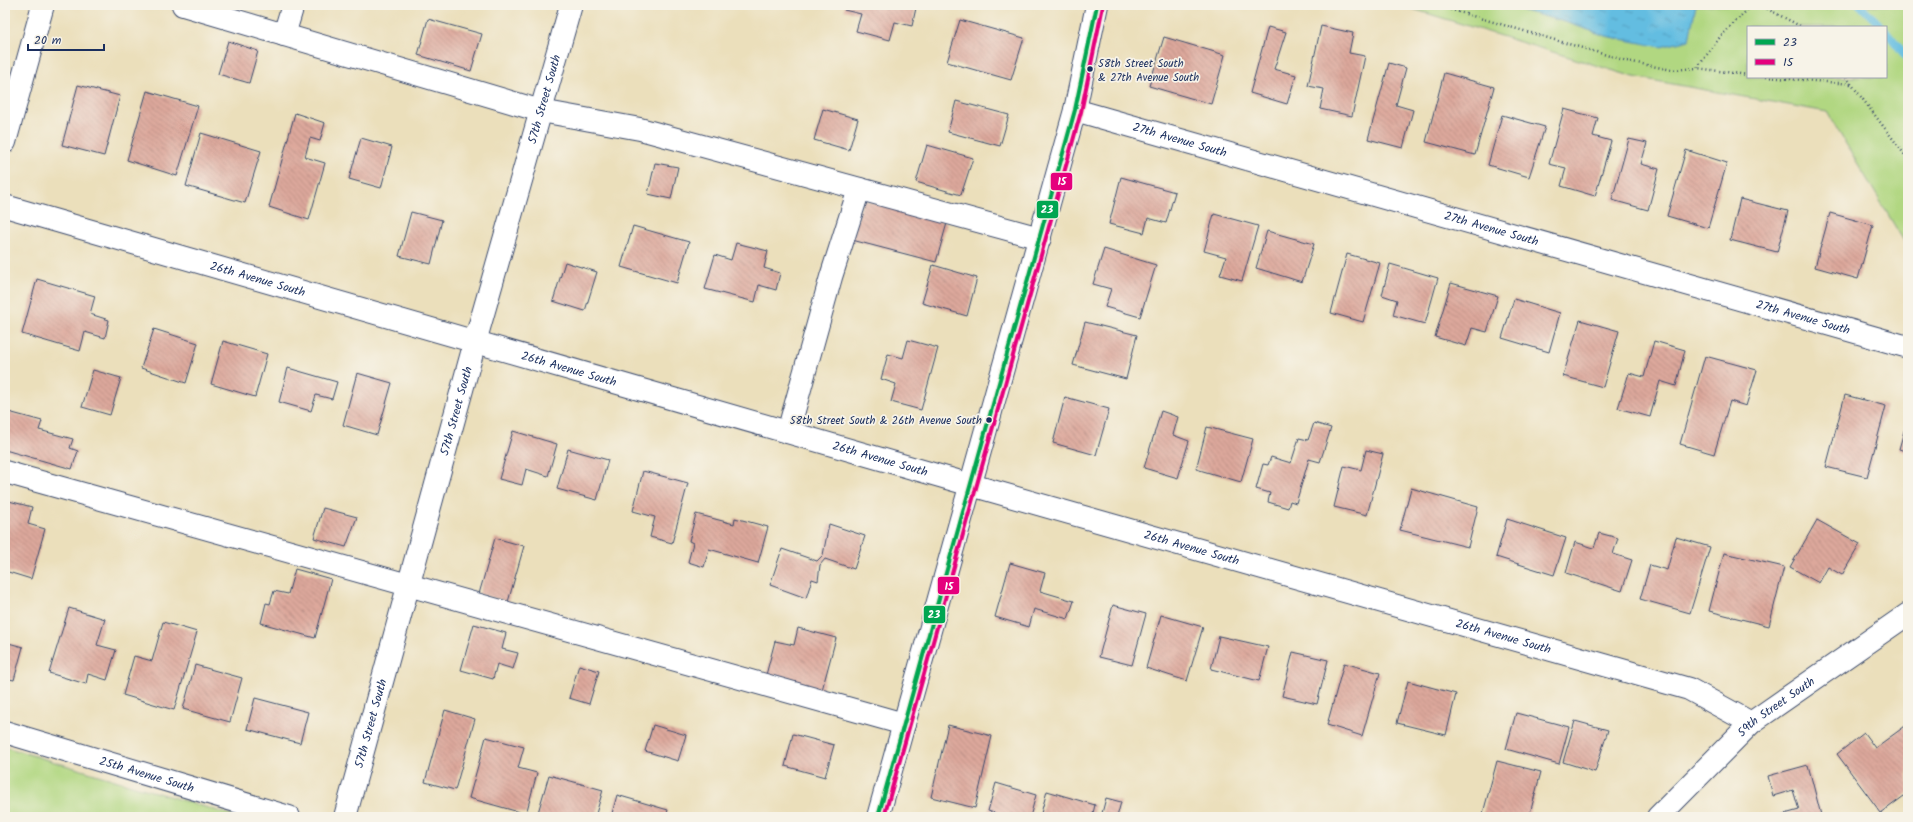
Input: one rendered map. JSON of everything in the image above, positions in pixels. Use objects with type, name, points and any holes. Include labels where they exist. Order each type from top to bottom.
[{"type":"street","points":[[5,142],[44,5]]},
{"type":"street","points":[[183,5],[540,111],[640,129],[1040,238]]},
{"type":"street","points":[[284,34],[293,5]]},
{"type":"street","name":"57th Street South","points":[[345,817],[475,342],[571,5]]},
{"type":"street","points":[[878,817],[1075,110],[1097,5]]},
{"type":"street","name":"27th Avenue South","points":[[1075,110],[1908,347]]},
{"type":"street","points":[[788,432],[831,277],[859,189]]},
{"type":"street","name":"26th Avenue South","points":[[5,206],[971,485],[1689,689],[1751,723]]},
{"type":"street","points":[[5,472],[904,724]]},
{"type":"street","name":"59th Street South","points":[[1658,817],[1751,723],[1908,614]]},
{"type":"street","name":"25th Avenue South","points":[[5,732],[289,817]]},
{"type":"path","points":[[1435,5],[1627,61],[1672,70],[1697,68],[1747,75]]},
{"type":"path","points":[[1697,68],[1720,37],[1752,5]]},
{"type":"path","points":[[1760,5],[1800,26]]},
{"type":"path","points":[[1778,78],[1851,84]]},
{"type":"path","points":[[1847,78],[1908,158]]},
{"type":"green space","points":[[1400,5],[1904,5],[1908,11],[1908,248],[1827,112],[1634,77]]},
{"type":"green space","points":[[5,747],[238,817],[5,817]]},
{"type":"water","points":[[1508,5],[1696,5],[1689,40],[1661,47],[1606,36]]},
{"type":"building","points":[[845,5],[903,5],[916,8],[912,26],[895,22],[890,40],[856,31],[861,14],[844,10]]},
{"type":"building","points":[[428,19],[482,34],[471,71],[418,55]]},
{"type":"building","points":[[960,20],[1024,38],[1011,80],[947,62]]},
{"type":"building","points":[[1321,26],[1353,33],[1349,53],[1365,56],[1352,116],[1320,109],[1324,89],[1308,86]]},
{"type":"building","points":[[1268,27],[1286,32],[1274,69],[1296,75],[1287,104],[1250,93]]},
{"type":"building","points":[[1164,37],[1225,55],[1211,104],[1149,86]]},
{"type":"building","points":[[228,41],[258,51],[249,83],[218,74]]},
{"type":"building","points":[[1389,63],[1406,68],[1396,105],[1413,110],[1403,148],[1368,139]]},
{"type":"building","points":[[1444,73],[1494,87],[1475,155],[1426,142]]},
{"type":"building","points":[[78,85],[120,96],[104,156],[62,145]]},
{"type":"building","points":[[147,91],[198,106],[177,176],[127,160]]},
{"type":"building","points":[[956,101],[1009,115],[1000,146],[948,132]]},
{"type":"building","points":[[823,109],[858,119],[849,150],[814,140]]},
{"type":"building","points":[[1564,109],[1598,118],[1593,136],[1611,141],[1595,196],[1561,186],[1566,168],[1549,164]]},
{"type":"building","points":[[295,113],[325,123],[320,141],[310,138],[305,157],[325,163],[309,220],[269,207]]},
{"type":"building","points":[[1502,115],[1545,127],[1529,177],[1488,165]]},
{"type":"building","points":[[201,133],[261,151],[245,203],[186,186]]},
{"type":"building","points":[[361,138],[392,147],[381,188],[349,179]]},
{"type":"building","points":[[1629,139],[1647,143],[1641,164],[1659,169],[1648,210],[1612,200]]},
{"type":"building","points":[[927,145],[973,158],[961,195],[916,182]]},
{"type":"building","points":[[1686,150],[1727,163],[1708,228],[1667,216]]},
{"type":"building","points":[[655,163],[678,167],[671,199],[648,194]]},
{"type":"building","points":[[1121,177],[1175,192],[1166,223],[1148,218],[1144,233],[1109,224]]},
{"type":"building","points":[[1740,199],[1788,211],[1777,252],[1730,240]]},
{"type":"building","points":[[863,200],[947,223],[936,262],[852,240]]},
{"type":"building","points":[[411,212],[442,220],[431,264],[399,256]]},
{"type":"building","points":[[1830,213],[1873,225],[1858,279],[1815,267]]},
{"type":"building","points":[[1214,214],[1258,226],[1242,281],[1220,275],[1226,257],[1204,251]]},
{"type":"building","points":[[633,226],[689,242],[677,283],[621,267]]},
{"type":"building","points":[[1267,231],[1314,244],[1302,282],[1256,268]]},
{"type":"building","points":[[736,243],[768,251],[764,268],[780,273],[776,290],[759,285],[755,302],[705,289],[715,255],[731,260]]},
{"type":"building","points":[[1104,249],[1156,265],[1140,317],[1105,307],[1111,289],[1093,284]]},
{"type":"building","points":[[1347,254],[1380,263],[1363,322],[1331,313]]},
{"type":"building","points":[[565,262],[597,272],[585,311],[553,301]]},
{"type":"building","points":[[1390,264],[1438,278],[1425,324],[1393,315],[1397,300],[1382,295]]},
{"type":"building","points":[[933,265],[977,278],[967,316],[922,303]]},
{"type":"building","points":[[37,279],[95,296],[90,314],[109,320],[105,338],[85,332],[80,351],[22,334]]},
{"type":"building","points":[[1451,283],[1498,296],[1487,332],[1472,328],[1466,346],[1435,337]]},
{"type":"building","points":[[1514,299],[1560,313],[1549,352],[1502,338]]},
{"type":"building","points":[[1580,320],[1619,331],[1603,387],[1563,376]]},
{"type":"building","points":[[1085,322],[1137,335],[1126,379],[1073,365]]},
{"type":"building","points":[[154,329],[198,343],[186,383],[141,368]]},
{"type":"building","points":[[908,340],[938,348],[921,410],[891,402],[896,384],[881,379],[888,354],[903,358]]},
{"type":"building","points":[[223,341],[267,354],[255,397],[211,384]]},
{"type":"building","points":[[1654,341],[1685,350],[1676,386],[1660,381],[1650,417],[1618,408],[1629,373],[1644,377]]},
{"type":"building","points":[[1705,356],[1757,370],[1746,406],[1730,401],[1714,454],[1680,444]]},
{"type":"building","points":[[288,368],[337,382],[332,399],[316,395],[311,411],[279,402]]},
{"type":"building","points":[[93,370],[121,378],[110,415],[82,407]]},
{"type":"building","points":[[357,373],[392,383],[377,435],[343,425]]},
{"type":"building","points":[[1845,395],[1886,406],[1867,477],[1826,467]]},
{"type":"building","points":[[1065,397],[1109,409],[1096,455],[1053,443]]},
{"type":"building","points":[[5,411],[42,421],[39,430],[73,439],[70,448],[78,451],[72,469],[5,450]]},
{"type":"building","points":[[1161,411],[1178,417],[1173,435],[1189,441],[1178,478],[1144,468]]},
{"type":"building","points":[[1908,417],[1908,452],[1899,449]]},
{"type":"building","points":[[1314,423],[1331,428],[1320,462],[1309,459],[1296,503],[1290,501],[1288,508],[1268,502],[1270,493],[1256,489],[1263,464],[1268,465],[1271,457],[1291,463],[1299,438],[1308,440]]},
{"type":"building","points":[[1207,427],[1253,439],[1241,482],[1196,469]]},
{"type":"building","points":[[513,431],[557,444],[548,476],[526,469],[522,485],[499,479]]},
{"type":"building","points":[[568,449],[608,460],[597,500],[557,489]]},
{"type":"building","points":[[1366,450],[1383,454],[1367,515],[1334,507],[1344,466],[1361,470]]},
{"type":"building","points":[[643,471],[688,483],[672,543],[650,537],[655,517],[633,511]]},
{"type":"building","points":[[1411,488],[1478,507],[1468,547],[1400,530]]},
{"type":"building","points":[[5,500],[32,507],[28,524],[45,529],[31,579],[5,571]]},
{"type":"building","points":[[323,508],[357,517],[346,547],[314,538]]},
{"type":"building","points":[[696,514],[734,524],[735,518],[768,527],[758,563],[709,549],[704,567],[688,562],[693,543],[689,541]]},
{"type":"building","points":[[1507,519],[1566,538],[1554,575],[1496,557]]},
{"type":"building","points":[[1817,520],[1860,544],[1842,575],[1828,567],[1819,583],[1790,567]]},
{"type":"building","points":[[829,524],[865,536],[854,569],[825,559],[820,565],[818,581],[812,579],[806,598],[770,585],[782,549],[817,561],[823,555]]},
{"type":"building","points":[[1599,533],[1618,538],[1613,554],[1632,560],[1622,591],[1566,573],[1575,542],[1594,548]]},
{"type":"building","points":[[1676,537],[1710,547],[1690,613],[1640,599],[1650,565],[1667,570]]},
{"type":"building","points":[[495,538],[524,546],[508,602],[479,594]]},
{"type":"building","points":[[1724,553],[1784,567],[1769,626],[1709,611]]},
{"type":"building","points":[[1010,563],[1045,573],[1040,591],[1074,601],[1068,619],[1034,609],[1029,627],[995,617]]},
{"type":"building","points":[[295,569],[331,579],[315,638],[261,623],[266,603],[270,604],[274,591],[288,594]]},
{"type":"building","points":[[1113,605],[1146,614],[1132,665],[1099,657]]},
{"type":"building","points":[[69,608],[105,619],[97,645],[116,650],[107,680],[88,674],[86,684],[49,673]]},
{"type":"building","points":[[1161,615],[1203,627],[1187,681],[1146,668]]},
{"type":"building","points":[[163,622],[197,632],[174,710],[123,695],[134,656],[152,661]]},
{"type":"building","points":[[474,624],[506,633],[502,649],[518,653],[513,669],[497,664],[493,679],[461,670]]},
{"type":"building","points":[[798,628],[836,638],[822,690],[766,675],[775,641],[794,645]]},
{"type":"building","points":[[1219,636],[1268,647],[1259,681],[1211,669]]},
{"type":"building","points":[[5,642],[23,647],[14,680],[5,678]]},
{"type":"building","points":[[1293,652],[1328,660],[1317,704],[1282,696]]},
{"type":"building","points":[[1344,663],[1380,673],[1362,736],[1327,725]]},
{"type":"building","points":[[195,665],[242,678],[230,722],[183,709]]},
{"type":"building","points":[[579,665],[599,671],[589,704],[569,698]]},
{"type":"building","points":[[1408,681],[1456,694],[1446,735],[1397,723]]},
{"type":"building","points":[[255,698],[308,712],[300,743],[247,729]]},
{"type":"building","points":[[445,710],[475,719],[455,790],[425,782]]},
{"type":"building","points":[[1516,713],[1569,727],[1559,764],[1506,749]]},
{"type":"building","points":[[1575,721],[1608,730],[1595,772],[1563,762]]},
{"type":"building","points":[[1908,724],[1908,793],[1881,813],[1837,754],[1864,733],[1875,748]]},
{"type":"building","points":[[653,725],[686,735],[678,761],[645,751]]},
{"type":"building","points":[[948,725],[992,736],[975,808],[931,797]]},
{"type":"building","points":[[793,734],[834,745],[825,777],[785,766]]},
{"type":"building","points":[[486,737],[524,747],[518,768],[537,773],[526,814],[469,798]]},
{"type":"building","points":[[1497,761],[1541,772],[1529,817],[1482,817]]},
{"type":"building","points":[[1808,765],[1821,815],[1814,817],[1774,817],[1799,810],[1793,790],[1773,796],[1768,776]]},
{"type":"building","points":[[549,775],[603,790],[595,817],[537,816]]},
{"type":"building","points":[[996,783],[1036,795],[1030,817],[1007,817],[988,811]]},
{"type":"building","points":[[1047,791],[1095,805],[1092,817],[1040,817]]},
{"type":"building","points":[[617,795],[668,810],[666,817],[611,817]]},
{"type":"building","points":[[1106,798],[1121,802],[1117,817],[1101,817]]},
{"type":"waterway","points":[[1860,5],[1881,26]]},
{"type":"waterway","points":[[1887,32],[1908,59]]},
{"type":"transit line","name":"23","points":[[878,817],[1075,110],[1097,5]]},
{"type":"transit line","name":"15","points":[[884,817],[1081,112],[1103,6]]},
{"type":"place","name":"58th Street South & 27th Avenue South","points":[[1090,69]]},
{"type":"place","name":"58th Street South & 26th Avenue South","points":[[989,420]]}]
